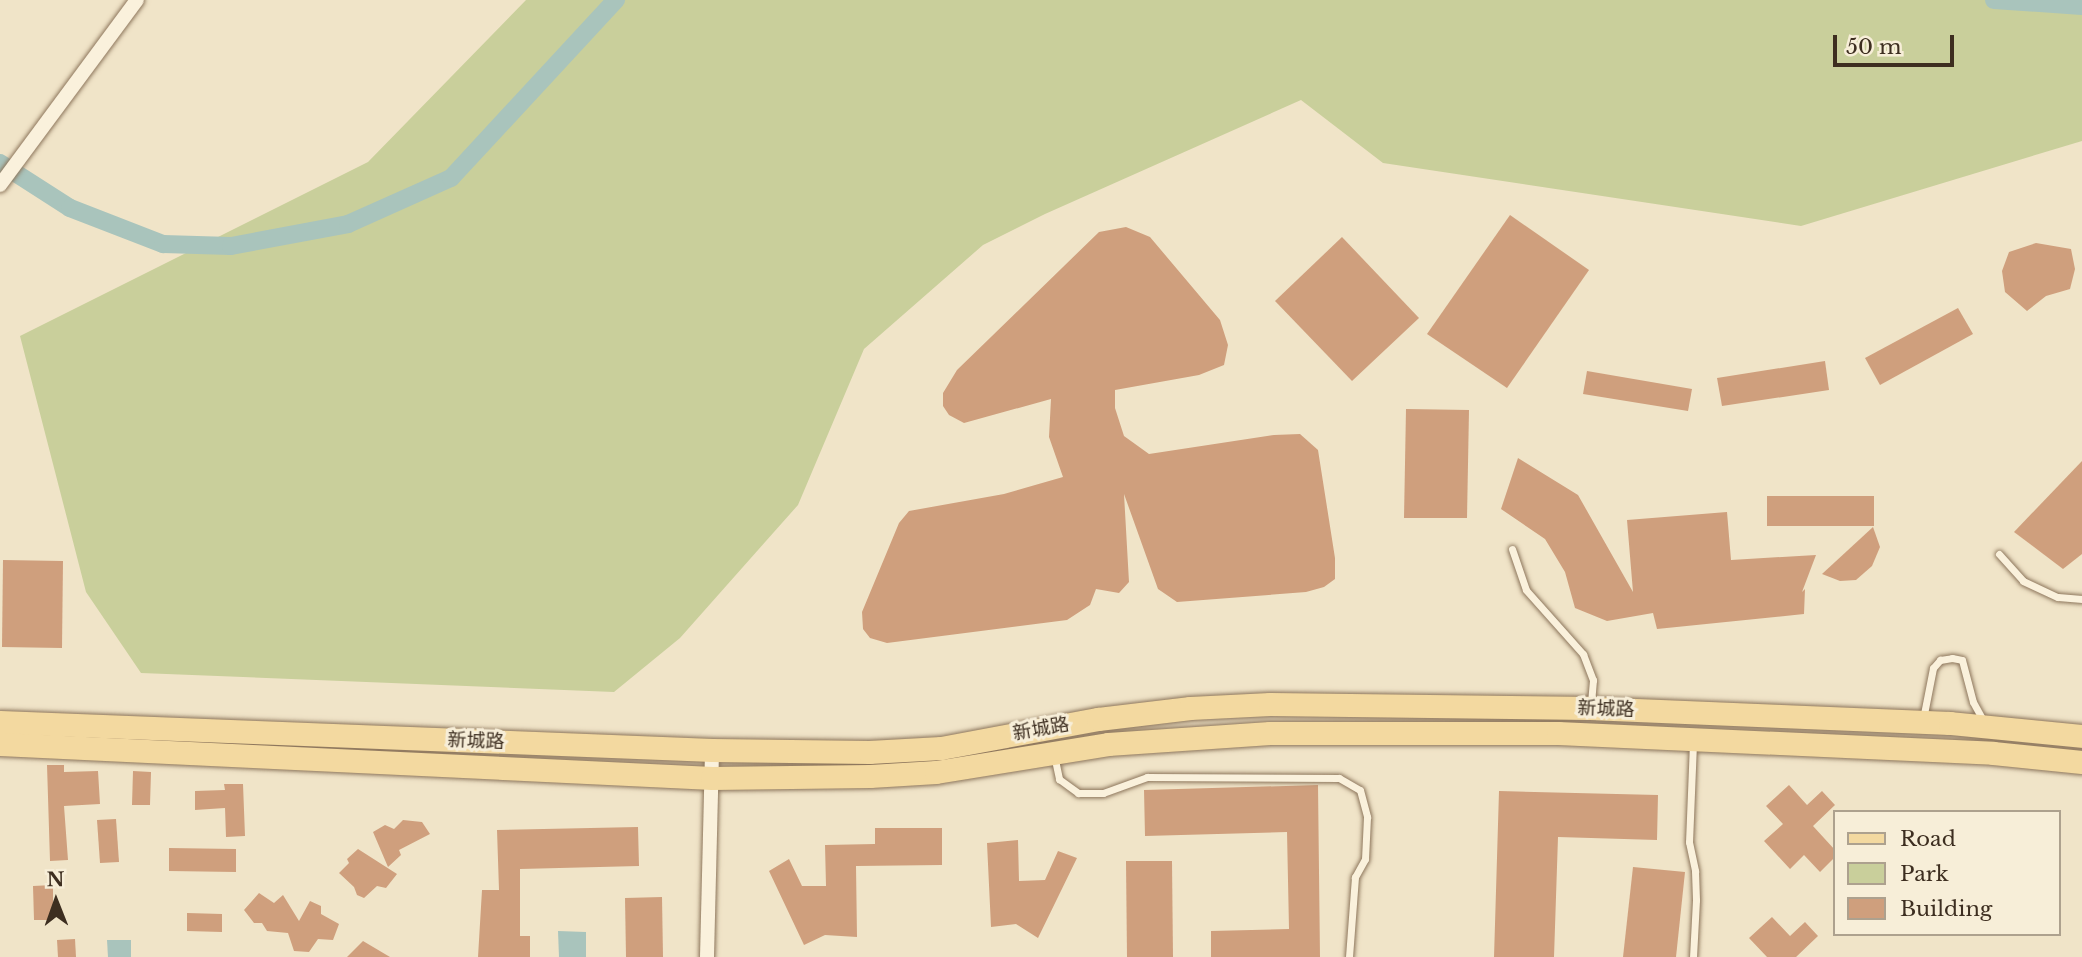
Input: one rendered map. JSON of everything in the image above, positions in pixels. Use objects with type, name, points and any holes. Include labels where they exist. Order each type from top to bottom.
[{"type":"main road","name":"新城路","points":[[0,722],[712,750],[869,752],[940,748],[1098,719],[1230,706],[1590,708],[1922,722],[2082,736]]},
{"type":"main road","name":"新城路","points":[[0,744],[712,778],[870,776],[936,772],[1108,744],[1270,733],[1558,733],[1993,753],[2082,762]]},
{"type":"street","points":[[0,185],[137,0]]},
{"type":"street","points":[[707,957],[712,750]]},
{"type":"lane","points":[[1511,549],[1526,590],[1583,653],[1592,680],[1590,708]]},
{"type":"lane","points":[[1999,554],[2023,581],[2058,597],[2082,599]]},
{"type":"lane","points":[[1922,722],[1933,668],[1940,660],[1952,658],[1962,660],[1973,702],[1987,727]]},
{"type":"lane","points":[[1693,739],[1689,842],[1696,891],[1693,957]]},
{"type":"lane","points":[[1054,754],[1059,779],[1078,793],[1103,793],[1147,778],[1339,778],[1360,790],[1367,817],[1365,859],[1355,877],[1349,957]]},
{"type":"green space","points":[[526,0],[2082,0],[2082,141],[1801,226],[1383,163],[1301,100],[1045,214],[983,245],[864,349],[798,505],[680,638],[614,692],[141,673],[86,592],[20,336],[368,162]]},
{"type":"water","points":[[558,931],[586,932],[586,957],[559,957]]},
{"type":"water","points":[[107,940],[131,940],[131,957],[108,957]]},
{"type":"building","points":[[1510,215],[1589,270],[1507,388],[1427,334]]},
{"type":"building","points":[[1126,227],[1150,237],[1220,320],[1228,345],[1224,365],[1199,375],[1115,390],[1115,408],[1124,436],[1149,454],[1274,435],[1300,434],[1318,450],[1335,558],[1335,579],[1324,587],[1306,592],[1177,602],[1158,589],[1124,494],[1129,582],[1119,593],[1096,589],[1090,605],[1067,620],[887,643],[870,638],[863,629],[862,612],[899,523],[909,511],[1004,494],[1063,477],[1049,437],[1051,399],[964,423],[949,415],[943,406],[943,393],[957,370],[1099,232]]},
{"type":"building","points":[[1342,237],[1419,318],[1352,381],[1275,301]]},
{"type":"building","points":[[2036,243],[2071,249],[2075,269],[2070,289],[2046,296],[2027,311],[2005,292],[2002,271],[2009,252]]},
{"type":"building","points":[[1958,308],[1973,334],[1880,385],[1865,358]]},
{"type":"building","points":[[1825,361],[1829,390],[1722,406],[1717,378]]},
{"type":"building","points":[[1587,371],[1692,389],[1688,411],[1583,394]]},
{"type":"building","points":[[1406,409],[1469,410],[1467,518],[1404,518]]},
{"type":"building","points":[[1518,458],[1578,495],[1633,592],[1627,520],[1727,512],[1731,560],[1816,555],[1802,592],[1805,589],[1804,614],[1657,629],[1653,613],[1607,621],[1575,608],[1565,572],[1545,539],[1501,509]]},
{"type":"building","points":[[2082,461],[2082,554],[2063,569],[2014,532]]},
{"type":"building","points":[[1767,496],[1874,496],[1874,526],[1767,526]]},
{"type":"building","points":[[1873,527],[1880,547],[1872,566],[1856,580],[1840,581],[1822,574]]},
{"type":"building","points":[[3,560],[63,561],[62,648],[2,647]]},
{"type":"building","points":[[47,765],[64,765],[64,772],[98,771],[100,804],[64,806],[68,860],[50,861]]},
{"type":"building","points":[[133,771],[151,772],[150,805],[132,805]]},
{"type":"building","points":[[224,784],[243,784],[245,836],[226,837],[225,808],[195,810],[195,791],[225,790]]},
{"type":"building","points":[[1318,785],[1320,957],[1211,957],[1211,931],[1289,929],[1287,832],[1145,836],[1144,790]]},
{"type":"building","points":[[1789,785],[1807,805],[1822,791],[1835,805],[1813,826],[1834,849],[1834,858],[1820,872],[1804,855],[1790,869],[1764,841],[1783,824],[1766,806]]},
{"type":"building","points":[[1499,791],[1658,795],[1657,840],[1558,837],[1554,957],[1494,957]]},
{"type":"building","points":[[116,819],[119,862],[100,863],[97,820]]},
{"type":"building","points":[[403,820],[422,822],[430,834],[399,850],[401,855],[388,867],[373,832],[385,825],[394,829]]},
{"type":"building","points":[[638,827],[639,866],[520,869],[520,936],[530,936],[530,957],[478,957],[482,890],[499,890],[497,830]]},
{"type":"building","points":[[875,828],[942,828],[942,865],[856,866],[857,937],[825,935],[804,945],[769,871],[789,859],[802,886],[826,886],[825,845],[875,844]]},
{"type":"building","points":[[1018,840],[1019,881],[1045,880],[1058,851],[1077,858],[1038,938],[1016,924],[991,927],[987,843]]},
{"type":"building","points":[[169,848],[236,849],[236,872],[169,871]]},
{"type":"building","points":[[358,849],[397,874],[386,888],[377,886],[364,898],[357,895],[354,887],[339,873],[349,863],[347,859]]},
{"type":"building","points":[[1126,861],[1172,861],[1173,957],[1127,957]]},
{"type":"building","points":[[1633,867],[1685,872],[1676,957],[1623,957]]},
{"type":"building","points":[[53,885],[53,920],[34,920],[33,886]]},
{"type":"building","points":[[259,893],[274,903],[283,895],[299,921],[310,901],[321,906],[321,914],[339,924],[333,940],[318,939],[309,952],[294,951],[288,933],[267,931],[262,923],[254,923],[244,910]]},
{"type":"building","points":[[662,897],[663,957],[626,957],[625,898]]},
{"type":"building","points":[[187,913],[222,914],[222,932],[187,931]]},
{"type":"building","points":[[1772,917],[1790,936],[1805,922],[1818,936],[1796,957],[1767,957],[1749,938]]},
{"type":"building","points":[[75,939],[76,957],[58,957],[57,940]]},
{"type":"building","points":[[363,941],[390,957],[347,957]]},
{"type":"waterway","points":[[0,163],[70,208],[163,244],[231,246],[348,224],[451,178],[616,0]]},
{"type":"waterway","points":[[1994,0],[2082,6]]}]
